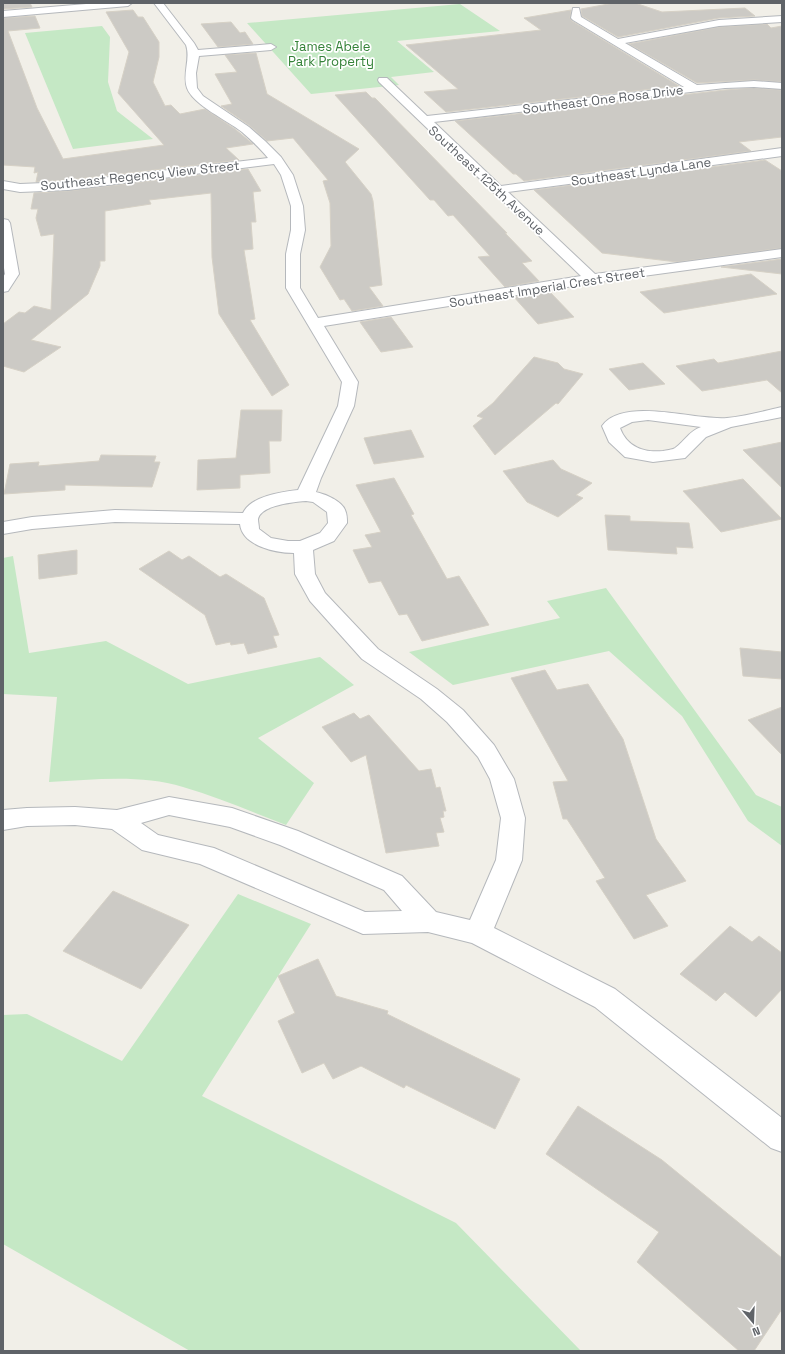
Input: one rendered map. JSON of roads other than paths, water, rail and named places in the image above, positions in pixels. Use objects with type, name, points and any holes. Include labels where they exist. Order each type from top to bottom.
[{"type":"street","points":[[3,14],[128,3]]},
{"type":"street","points":[[158,3],[191,45],[194,53],[191,73],[192,88],[199,98],[245,129],[261,143],[287,175],[297,206],[298,230],[293,254],[293,288],[350,382],[346,406],[312,478],[306,495]]},
{"type":"street","points":[[576,10],[576,18],[694,88]]},
{"type":"street","points":[[617,42],[719,24],[782,19]]},
{"type":"street","points":[[194,53],[271,48]]},
{"type":"street","name":"Southeast 125th Avenue","points":[[384,80],[424,120],[592,279]]},
{"type":"street","name":"Southeast One Rosa Drive","points":[[424,120],[694,88],[754,84],[782,86]]},
{"type":"street","name":"Southeast Lynda Lane","points":[[499,190],[782,152]]},
{"type":"street","name":"Southeast Regency View Street","points":[[3,186],[20,188],[68,186],[276,160]]},
{"type":"street","points":[[9,198],[20,188]]},
{"type":"street","points":[[3,223],[12,274],[3,288]]},
{"type":"street","name":"Southeast Imperial Crest Street","points":[[313,323],[592,279],[782,253]]},
{"type":"street","points":[[727,422],[700,433],[680,454],[653,457],[631,453],[615,438],[611,426],[628,417],[648,415],[690,421],[727,422],[782,412]]},
{"type":"street","points":[[306,495],[319,498],[336,510],[338,523],[327,537],[303,547],[288,547],[265,542],[250,531],[250,519],[254,509],[279,498],[306,495]]},
{"type":"street","points":[[3,528],[32,523],[115,516],[250,519]]},
{"type":"street","points":[[303,547],[305,574],[317,596],[370,654],[429,694],[455,716],[486,751],[502,779],[513,818],[509,860],[478,933]]},
{"type":"street","points":[[3,820],[27,817],[75,816],[117,820],[168,806],[232,818],[289,838],[392,883],[428,921]]},
{"type":"street","points":[[117,820],[150,844],[205,855],[363,923],[428,921],[478,933],[605,998],[782,1137]]},
{"type":"park label","name":"James Abele Park Property","points":[[331,54]]}]
